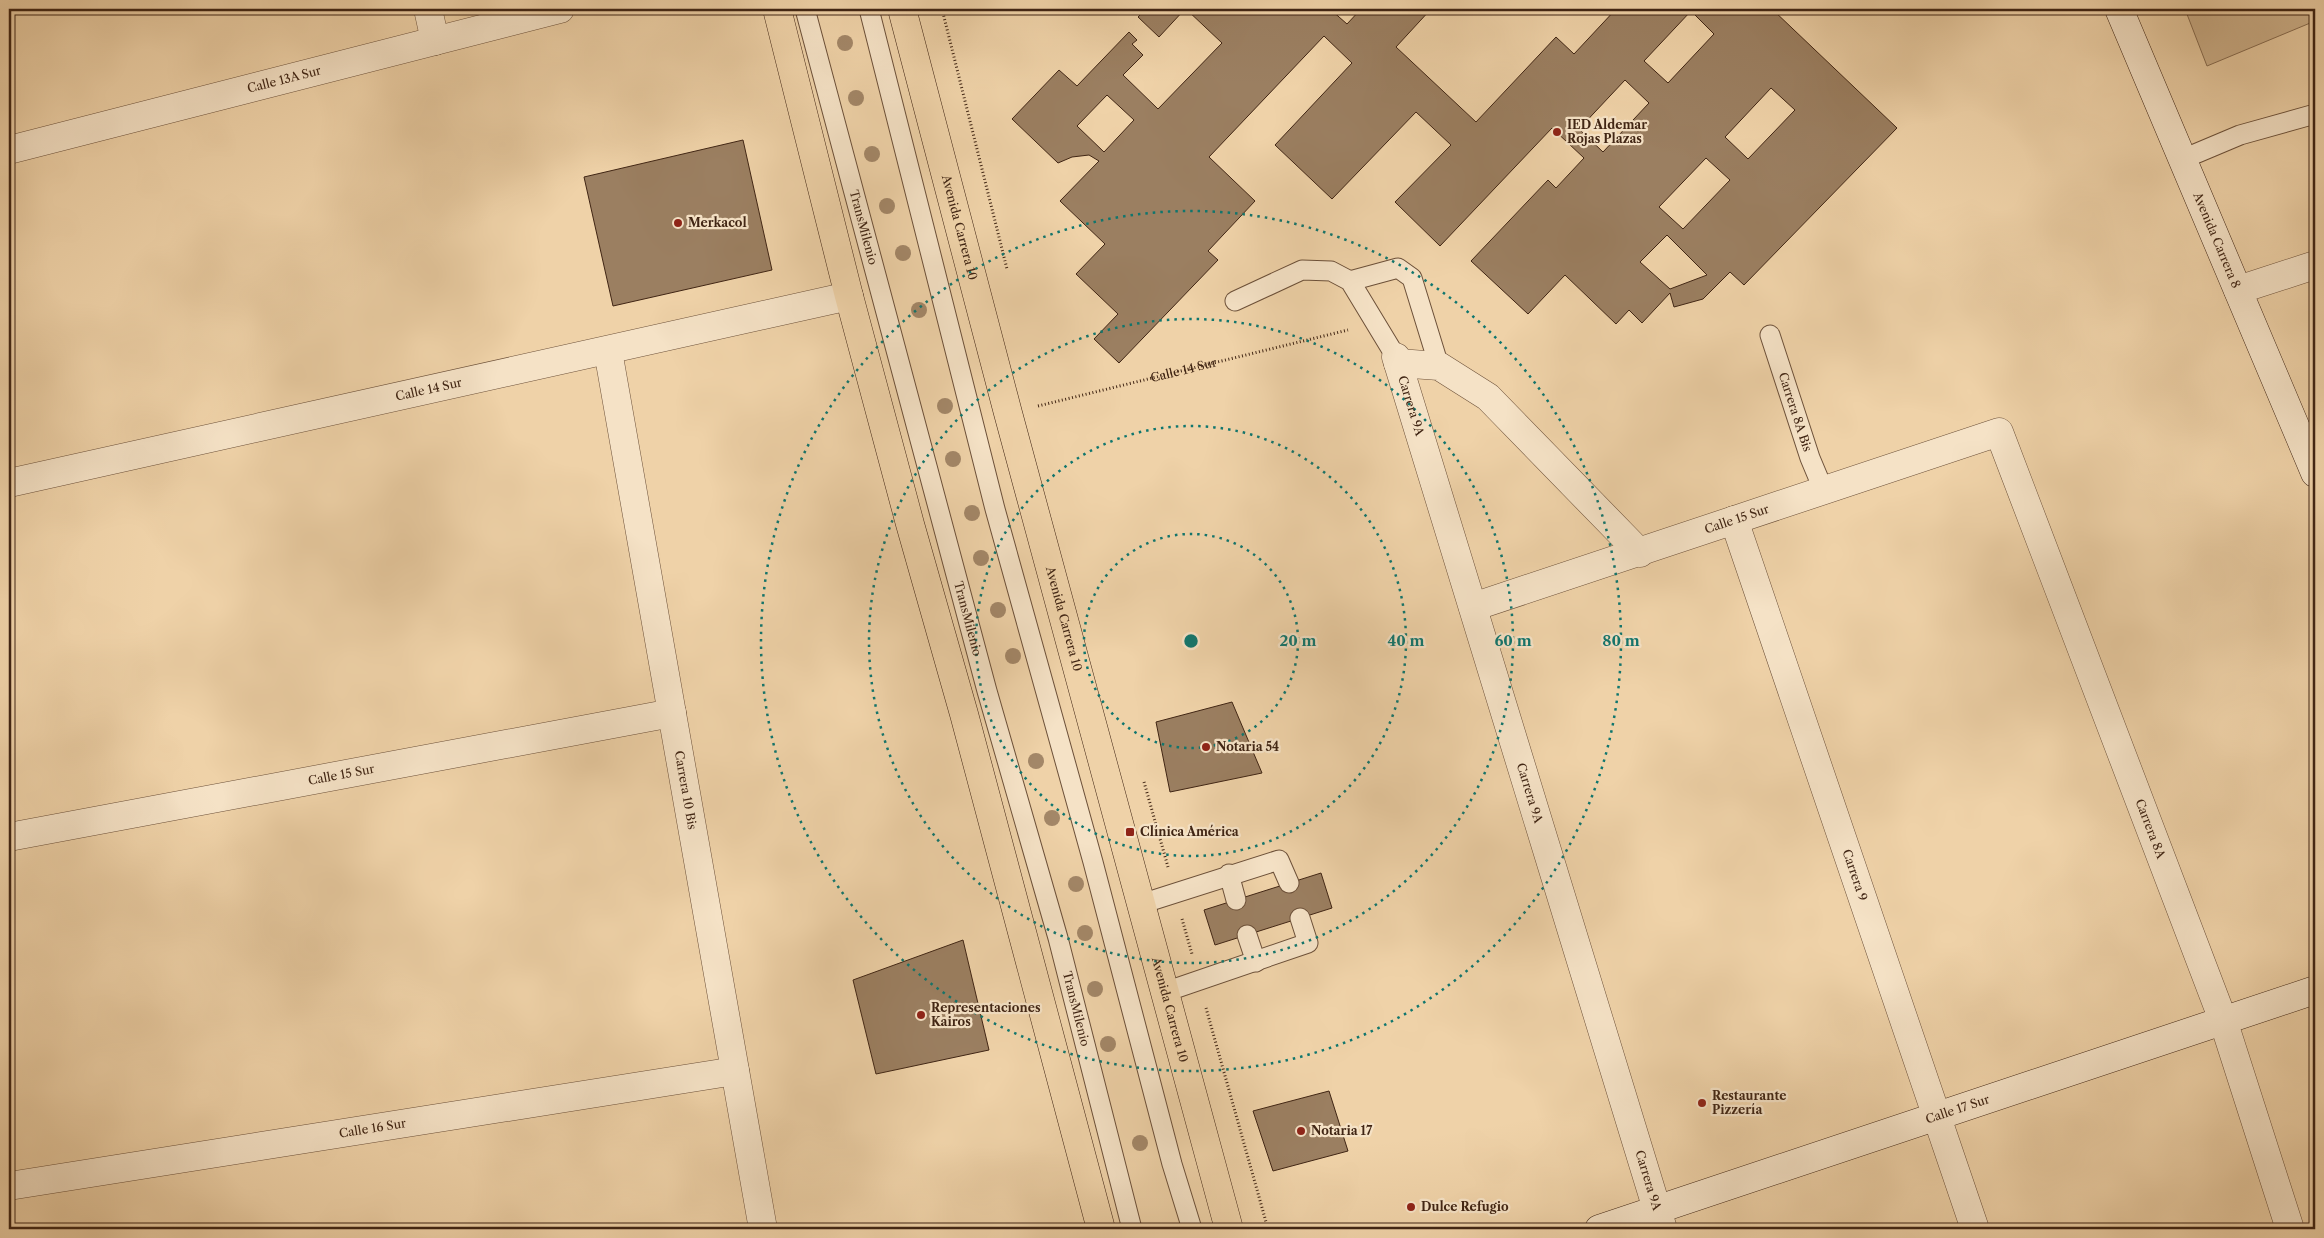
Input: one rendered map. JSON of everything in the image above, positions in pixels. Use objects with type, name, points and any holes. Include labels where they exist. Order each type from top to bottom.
[{"type":"main road","points":[[777,9],[849,296],[910,524],[964,714],[1101,1229]]},
{"type":"main road","name":"Avenida Carrera 10","points":[[902,9],[1008,413],[1229,1229]]},
{"type":"street","points":[[428,9],[436,40]]},
{"type":"street","name":"Calle 13A Sur","points":[[9,150],[560,9]]},
{"type":"street","name":"Avenida Carrera 8","points":[[2119,9],[2315,473]]},
{"type":"street","points":[[2238,290],[2315,265]]},
{"type":"street","name":"Calle 14 Sur","points":[[9,483],[849,296]]},
{"type":"street","name":"Carrera 10 Bis","points":[[608,351],[763,1229]]},
{"type":"street","points":[[1397,360],[1439,366],[1488,397],[1640,553]]},
{"type":"street","name":"Carrera 9A","points":[[1397,360],[1660,1219]]},
{"type":"street","name":"Calle 15 Sur","points":[[1473,607],[1999,432]]},
{"type":"street","name":"Carrera 8A","points":[[1999,432],[2224,1020],[2290,1229]]},
{"type":"street","name":"Carrera 9","points":[[1734,520],[1975,1229]]},
{"type":"street","name":"Calle 15 Sur","points":[[9,837],[672,713]]},
{"type":"street","name":"Calle 17 Sur","points":[[1599,1229],[1660,1219],[1937,1117],[2315,990]]},
{"type":"street","name":"Calle 16 Sur","points":[[9,1186],[735,1072]]},
{"type":"lane","name":"TransMilenio","points":[[804,9],[984,681],[1058,938],[1132,1229]]},
{"type":"lane","points":[[868,9],[995,509],[1093,862],[1172,1164],[1192,1229]]},
{"type":"lane","points":[[2183,159],[2240,135],[2315,114]]},
{"type":"lane","points":[[1350,281],[1398,268],[1412,278],[1439,366]]},
{"type":"lane","points":[[1235,301],[1302,270],[1331,271],[1350,281],[1397,360]]},
{"type":"lane","name":"Carrera 8A Bis","points":[[1770,335],[1810,458],[1823,489]]},
{"type":"lane","points":[[1141,904],[1229,874],[1279,860],[1289,883]]},
{"type":"lane","points":[[1229,874],[1236,900]]},
{"type":"lane","points":[[1165,992],[1308,943],[1300,918]]},
{"type":"lane","points":[[1247,935],[1256,962]]},
{"type":"path","points":[[942,9],[1008,277]]},
{"type":"path","name":"Calle 14 Sur","points":[[1008,413],[1348,330]]},
{"type":"path","points":[[1039,397],[1044,415]]},
{"type":"path","points":[[1143,778],[1268,1229]]},
{"type":"shaded area","points":[[2185,9],[2315,9],[2315,21],[2207,66]]},
{"type":"building","points":[[1146,9],[1185,9],[1159,37],[1138,17]]},
{"type":"building","points":[[1186,9],[1330,9],[1347,24],[1361,9],[1431,9],[1396,47],[1476,122],[1556,37],[1574,54],[1616,9],[1772,9],[1897,128],[1744,285],[1730,272],[1703,299],[1674,307],[1670,293],[1642,323],[1629,310],[1616,324],[1565,275],[1528,314],[1471,261],[1548,180],[1556,188],[1584,158],[1552,128],[1440,246],[1395,202],[1451,145],[1416,112],[1332,199],[1275,145],[1352,63],[1324,36],[1209,157],[1255,201],[1208,251],[1218,260],[1119,363],[1094,339],[1118,314],[1076,274],[1105,244],[1060,201],[1099,161],[1089,155],[1072,157],[1058,163],[1012,119],[1059,70],[1077,86],[1129,32],[1137,40],[1132,44],[1143,55],[1123,75],[1158,109],[1222,43]],"holes":[[[1691,11],[1714,34],[1668,83],[1644,61]],[[1625,80],[1649,103],[1603,152],[1579,129]],[[1771,88],[1795,110],[1748,159],[1725,137]],[[1107,95],[1134,120],[1104,152],[1077,126]],[[1706,158],[1730,180],[1683,229],[1659,207]],[[1667,235],[1707,275],[1670,289],[1640,262]]]},
{"type":"building","name":"Merkacol","points":[[743,140],[772,270],[613,306],[584,177]]},
{"type":"building","name":"Notaria 54","points":[[1232,702],[1262,773],[1170,792],[1156,722]]},
{"type":"building","points":[[1321,873],[1332,908],[1215,945],[1204,910]]},
{"type":"building","name":"Representaciones Kairos","points":[[963,940],[989,1050],[876,1074],[853,980]]},
{"type":"building","name":"Notaria 17","points":[[1329,1091],[1348,1151],[1273,1171],[1253,1111]]},
{"type":"place","name":"IED Aldemar Rojas Plazas","points":[[1557,132]]},
{"type":"place","name":"Merkacol","points":[[678,223]]},
{"type":"place","name":"Notaria 54","points":[[1206,747]]},
{"type":"place","name":"Clínica América","points":[[1130,832]]},
{"type":"place","name":"Representaciones Kairos","points":[[921,1015]]},
{"type":"place","name":"Restaurante Pizzería","points":[[1702,1103]]},
{"type":"place","name":"Notaria 17","points":[[1301,1131]]},
{"type":"place","name":"Dulce Refugio","points":[[1411,1207]]}]
